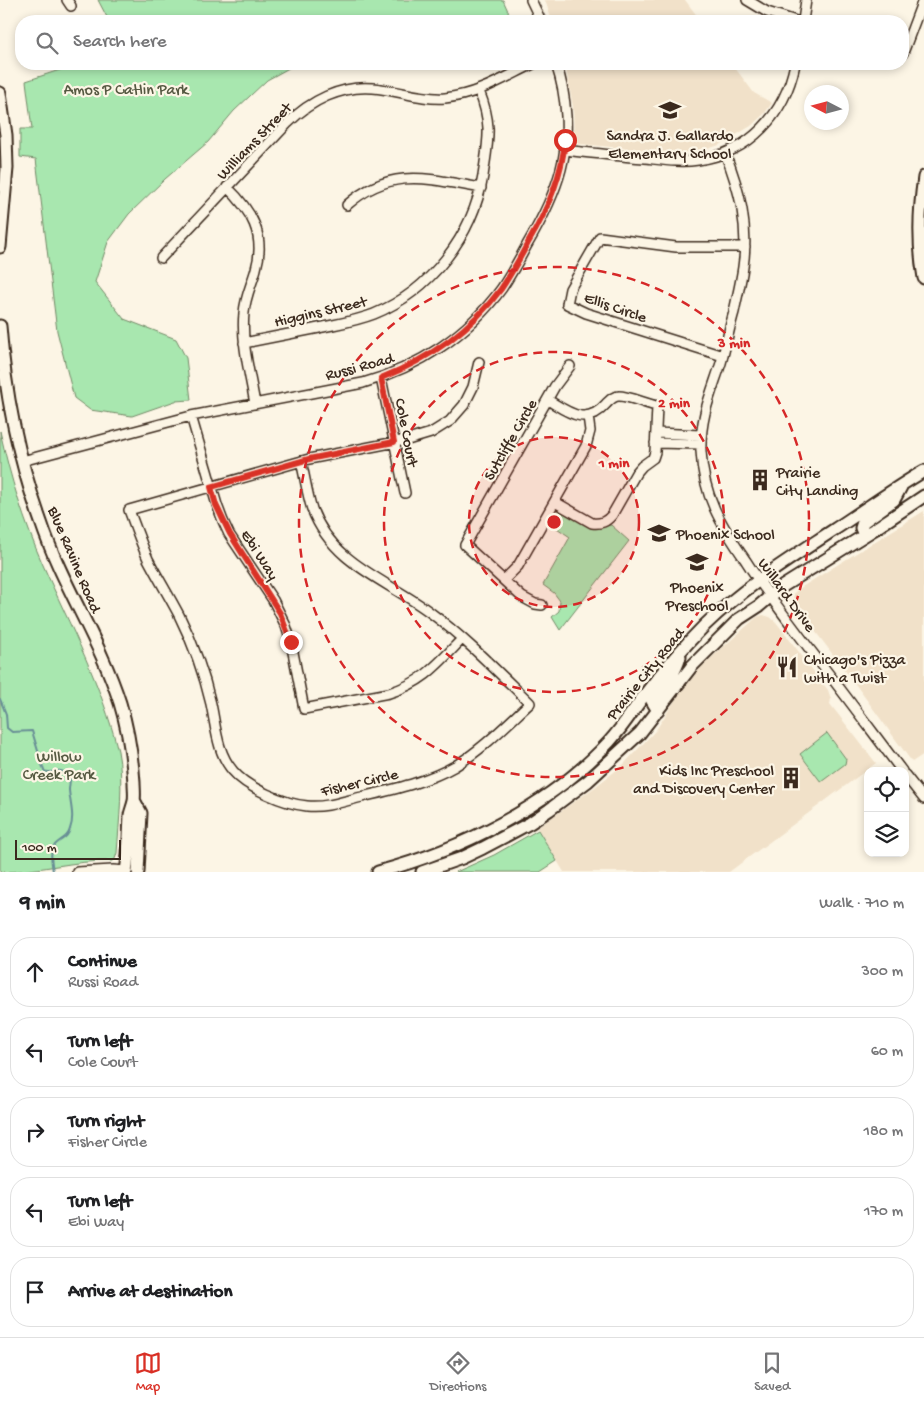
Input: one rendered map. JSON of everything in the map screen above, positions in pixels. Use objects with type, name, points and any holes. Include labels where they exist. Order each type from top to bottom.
[{"type":"main road","points":[[0,93],[6,135],[8,168],[0,247]]},
{"type":"main road","points":[[924,177],[921,206],[924,278]]},
{"type":"main road","name":"Blue Ravine Road","points":[[0,326],[8,396],[22,461],[41,523],[57,564],[107,669],[119,701],[133,768],[134,800],[130,813],[129,854],[132,872]]},
{"type":"main road","name":"Prairie City Road","points":[[378,872],[434,854],[480,834],[525,810],[546,795],[586,763],[608,742],[682,651],[705,625],[724,608],[758,580],[784,562],[924,471]]},
{"type":"main road","points":[[864,535],[861,528],[863,522],[894,500],[902,485]]},
{"type":"main road","name":"Prairie City Road","points":[[422,872],[462,858],[530,823],[588,781],[640,733],[692,666],[739,618],[924,496]]},
{"type":"main road","points":[[658,711],[652,702],[678,666],[682,651]]},
{"type":"street","points":[[532,0],[538,15]]},
{"type":"street","points":[[747,0],[767,12],[777,15]]},
{"type":"street","points":[[804,15],[806,0]]},
{"type":"street","points":[[909,37],[923,0]]},
{"type":"street","name":"Williams Street","points":[[161,258],[296,115],[316,101],[338,92],[361,88],[373,88],[434,98],[459,96],[479,91],[521,70]]},
{"type":"street","name":"Russi Road","points":[[22,461],[191,416],[363,383],[406,368],[438,350],[463,330],[490,303],[512,271],[548,205],[561,169],[564,150],[565,108],[557,70]]},
{"type":"street","points":[[564,150],[681,161],[699,160],[725,153],[756,135],[772,118],[789,86],[793,70]]},
{"type":"street","name":"Higgins Street","points":[[244,343],[356,320],[374,314],[400,300],[425,282],[449,255],[476,207],[481,188],[489,132],[486,109],[479,91]]},
{"type":"street","name":"Willard Drive","points":[[725,153],[742,202],[745,247],[742,279],[723,356],[706,404],[701,435],[704,479],[714,509],[723,526],[758,580],[899,767]]},
{"type":"street","points":[[347,205],[370,188],[384,182],[399,179],[424,178],[481,188]]},
{"type":"street","points":[[227,187],[248,210],[258,239],[258,259],[245,301],[244,313],[244,343],[255,404]]},
{"type":"street","name":"Ellis Circle","points":[[723,356],[586,313],[567,304],[570,289],[600,237],[676,247],[745,247]]},
{"type":"street","name":"Fisher Circle","points":[[301,461],[313,511],[319,524],[333,544],[353,564],[429,611],[462,639],[530,703],[485,744],[466,759],[446,771],[421,781],[325,806],[293,804],[249,785],[234,772],[222,754],[209,696],[196,655],[179,616],[148,557],[130,510],[301,461],[426,435],[450,422],[464,405],[470,395],[479,362]]},
{"type":"street","points":[[548,400],[570,366]]},
{"type":"street","name":"Cole Court","points":[[381,378],[405,492]]},
{"type":"street","points":[[542,605],[527,601],[504,580],[518,566],[588,441],[590,426],[588,416],[598,412],[611,398],[619,396],[657,406],[655,452],[652,458],[636,473],[612,515],[606,521],[598,524],[592,522],[555,502]]},
{"type":"street","name":"Sutcliffe Circle","points":[[504,580],[465,545],[548,400],[572,414],[582,417],[588,416]]},
{"type":"street","name":"Ebi Way","points":[[191,416],[216,505],[230,534],[273,600],[286,626],[304,709],[389,693],[406,687],[433,669],[462,639]]},
{"type":"street","points":[[656,433],[701,435]]},
{"type":"street","points":[[655,443],[701,444]]},
{"type":"street","points":[[909,780],[924,799]]},
{"type":"street","points":[[77,872],[113,870],[132,872]]},
{"type":"shaded area","points":[[545,0],[685,0],[696,15],[550,15]]},
{"type":"shaded area","name":"Sandra J. Gallardo Elementary School","points":[[566,70],[737,70],[754,93],[772,103],[765,113],[751,126],[719,145],[702,151],[684,153],[580,144],[574,138],[573,107]]},
{"type":"shaded area","points":[[924,511],[924,754],[912,762],[802,614],[793,598],[797,590]]},
{"type":"shaded area","points":[[763,615],[770,617],[776,622],[828,690],[831,699],[830,704],[876,763],[871,767],[864,767],[864,772],[729,872],[564,872],[537,828],[623,765],[656,730],[679,694],[703,665],[757,617]]},
{"type":"green space","points":[[98,0],[503,0],[510,15],[106,15]]},
{"type":"green space","name":"Amos P Catlin Park","points":[[60,70],[285,70],[267,80],[234,111],[208,142],[165,179],[129,214],[108,242],[95,282],[124,319],[176,339],[186,358],[191,400],[175,401],[132,416],[90,410],[74,398],[57,331],[36,159],[20,157],[20,129],[32,129],[26,81]]},
{"type":"green space","name":"Willow Creek Park","points":[[0,431],[8,465],[24,516],[43,565],[94,679],[118,751],[121,775],[120,815],[117,853],[112,861],[84,862],[0,872]]},
{"type":"green space","points":[[560,507],[603,526],[611,525],[629,541],[560,630],[552,617],[559,611],[560,601],[554,593],[543,585],[570,537],[551,524]]},
{"type":"green space","points":[[827,733],[846,759],[845,764],[821,782],[800,754]]},
{"type":"green space","points":[[538,830],[557,861],[540,872],[456,872],[494,855]]},
{"type":"waterway","points":[[0,699],[6,714],[7,728],[12,732],[32,731],[44,771],[62,771],[70,778],[71,824],[68,834],[52,849],[53,872]]},
{"type":"place","name":"Sandra J. Gallardo Elementary School","points":[[670,110]]},
{"type":"place","name":"Prairie City Landing","points":[[760,480]]},
{"type":"place","name":"Phoenix School","points":[[659,533]]},
{"type":"place","name":"Phoenix Preschool","points":[[697,562]]},
{"type":"place","name":"Chicago's Pizza with a Twist","points":[[787,667]]},
{"type":"place","name":"Kids Inc Preschool and Discovery Center","points":[[791,778]]},
{"type":"route","points":[[291,642],[286,626],[273,600],[223,521],[211,487],[309,459],[394,442],[381,378],[406,368],[438,350],[458,335],[490,303],[512,271],[548,205],[561,169],[565,140]]}]
